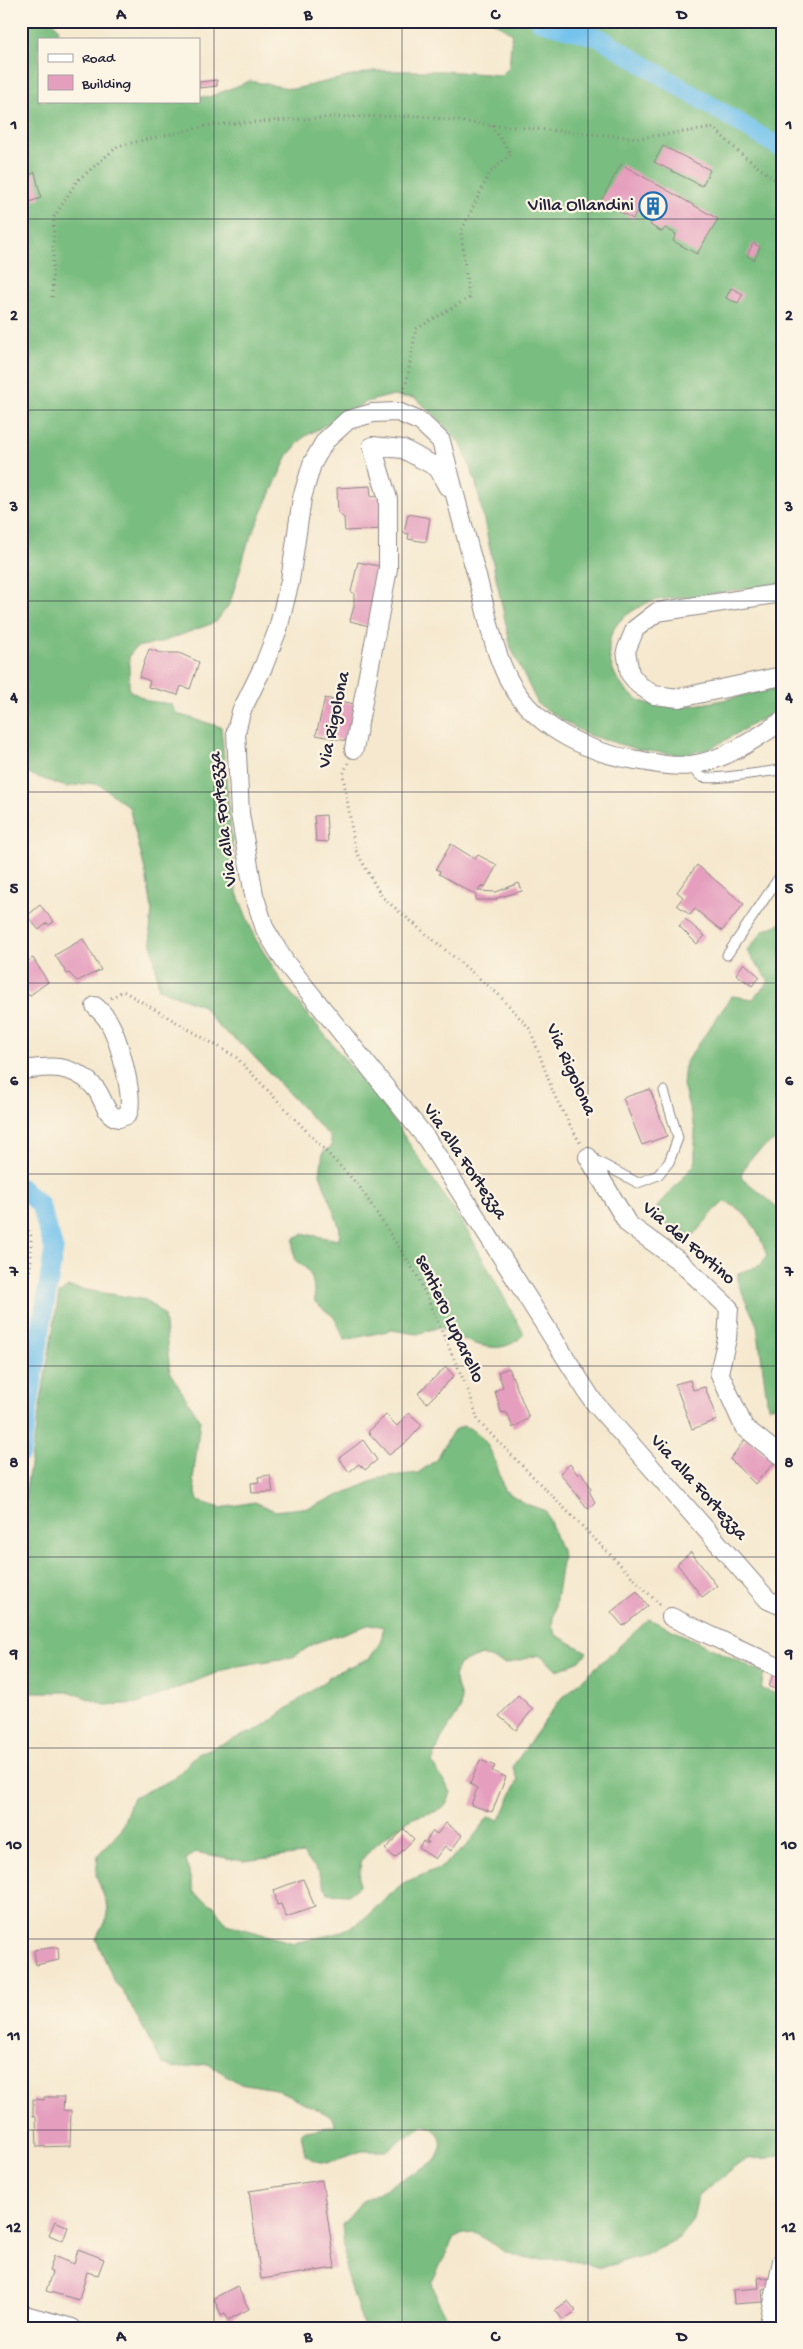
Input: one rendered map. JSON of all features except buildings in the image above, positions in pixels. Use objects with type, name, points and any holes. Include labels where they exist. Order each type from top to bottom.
[{"type":"street","name":"Via alla Fortezza","points":[[782,721],[762,735],[715,760],[690,765],[618,757],[586,747],[550,728],[526,708],[508,680],[491,636],[441,441],[421,422],[398,412],[373,413],[348,420],[325,441],[309,473],[302,498],[290,580],[278,629],[264,665],[241,712],[236,732],[240,814],[254,895],[266,929],[285,962],[426,1138],[593,1401],[768,1600],[782,1606]]},
{"type":"street","name":"Via Rigolona","points":[[354,749],[388,569],[388,499],[372,446],[403,449],[438,468],[459,508]]},
{"type":"street","points":[[782,593],[712,602],[657,612],[635,629],[626,650],[630,674],[639,685],[654,695],[678,698],[782,676]]},
{"type":"street","points":[[21,1070],[59,1068],[81,1075],[96,1089],[111,1115],[119,1118],[127,1115],[132,1107],[122,1058],[110,1022],[95,1006]]},
{"type":"street","name":"Via del Fortino","points":[[588,1156],[628,1224],[679,1261],[729,1308],[727,1339],[719,1372],[744,1427],[782,1457]]},
{"type":"street","points":[[671,1618],[782,1669]]},
{"type":"street","points":[[768,2328],[782,2261]]},
{"type":"street","points":[[21,2314],[72,2328]]},
{"type":"lane","points":[[690,765],[702,777],[714,779],[738,774],[782,770]]},
{"type":"lane","points":[[727,955],[782,873]]},
{"type":"lane","name":"Via del Fortino","points":[[588,1156],[638,1183],[658,1175],[669,1162],[678,1138],[664,1090]]},
{"type":"path","points":[[52,297],[54,217],[76,181],[118,146],[212,125],[334,117],[420,116],[491,125],[638,138],[714,128],[741,154],[782,185]]},
{"type":"path","points":[[398,412],[408,380],[416,329],[469,298],[461,232],[490,172],[511,154],[491,125]]},
{"type":"path","name":"Via Rigolona","points":[[354,749],[343,775],[355,849],[364,865],[382,896],[498,994],[530,1029],[555,1097],[588,1156]]},
{"type":"path","name":"sentiero Luparello","points":[[95,1006],[123,991],[236,1057],[360,1186],[417,1276],[470,1394],[478,1421],[671,1618]]},
{"type":"path","points":[[21,1212],[31,1236],[31,1260],[21,1325]]},
{"type":"green space","points":[[21,21],[53,21],[59,30],[57,38],[38,38],[38,102],[164,103],[200,102],[200,97],[209,97],[250,81],[294,89],[373,71],[443,71],[501,75],[509,68],[512,33],[492,21],[782,21],[782,584],[650,602],[632,611],[620,620],[612,633],[609,645],[613,670],[619,681],[636,699],[662,706],[696,705],[782,687],[782,710],[758,721],[710,749],[681,755],[640,750],[585,734],[538,704],[511,648],[476,483],[462,446],[437,417],[415,398],[390,396],[366,402],[304,437],[288,455],[247,546],[230,603],[216,622],[159,643],[136,647],[129,656],[129,690],[148,701],[171,704],[177,714],[221,727],[237,893],[255,938],[284,985],[390,1115],[468,1232],[524,1334],[515,1342],[505,1346],[482,1346],[460,1338],[440,1327],[417,1334],[392,1330],[345,1340],[334,1317],[315,1302],[312,1278],[307,1270],[296,1261],[293,1250],[294,1238],[304,1234],[339,1240],[340,1229],[320,1174],[323,1152],[332,1146],[330,1137],[245,1047],[218,1026],[203,1006],[159,989],[150,932],[152,909],[146,874],[129,807],[100,785],[88,783],[66,787],[21,771]]},
{"type":"green space","points":[[782,923],[782,1136],[762,1148],[751,1158],[741,1177],[782,1211],[782,1405],[768,1407],[757,1325],[738,1284],[738,1273],[761,1265],[767,1256],[761,1239],[746,1216],[732,1205],[724,1202],[693,1236],[658,1220],[657,1207],[695,1164],[695,1129],[683,1085],[685,1063],[732,996],[753,999],[769,981],[747,951],[764,930]]},
{"type":"green space","points":[[68,1287],[146,1300],[164,1315],[170,1373],[200,1420],[193,1480],[198,1501],[221,1508],[255,1502],[275,1511],[311,1507],[383,1477],[418,1473],[436,1460],[453,1431],[463,1426],[472,1430],[480,1436],[491,1452],[504,1490],[526,1504],[546,1511],[563,1556],[552,1625],[556,1635],[587,1652],[580,1661],[558,1670],[539,1655],[505,1664],[482,1655],[459,1664],[454,1676],[461,1698],[460,1710],[441,1739],[432,1763],[451,1792],[448,1799],[442,1808],[411,1819],[403,1824],[369,1852],[361,1863],[359,1886],[350,1894],[327,1893],[319,1872],[303,1854],[243,1861],[195,1852],[186,1860],[194,1893],[214,1906],[226,1924],[294,1943],[338,1933],[359,1923],[403,1883],[439,1868],[466,1847],[488,1817],[500,1820],[518,1780],[513,1766],[559,1701],[649,1619],[764,1673],[761,1689],[782,1695],[782,2154],[769,2158],[746,2159],[698,2196],[693,2219],[679,2238],[648,2254],[601,2268],[565,2259],[528,2259],[505,2252],[475,2233],[463,2234],[453,2239],[432,2282],[438,2304],[451,2322],[452,2328],[364,2328],[346,2271],[342,2225],[363,2201],[435,2161],[441,2149],[439,2135],[424,2125],[386,2151],[362,2151],[327,2163],[315,2161],[305,2155],[301,2132],[335,2126],[331,2116],[276,2089],[239,2083],[208,2064],[173,2068],[162,2063],[123,1991],[115,1983],[96,1939],[106,1919],[108,1907],[96,1875],[98,1855],[121,1829],[133,1797],[174,1779],[197,1754],[261,1728],[337,1672],[370,1658],[382,1639],[383,1627],[371,1624],[315,1643],[293,1657],[231,1667],[140,1703],[105,1705],[71,1692],[24,1692],[21,1681],[21,1519],[59,1294]]},
{"type":"waterway","points":[[539,21],[600,38],[782,149]]},
{"type":"waterway","points":[[21,1188],[40,1205],[54,1249],[21,1453]]},
{"type":"place","name":"Villa Ollandini","points":[[653,206]]}]
